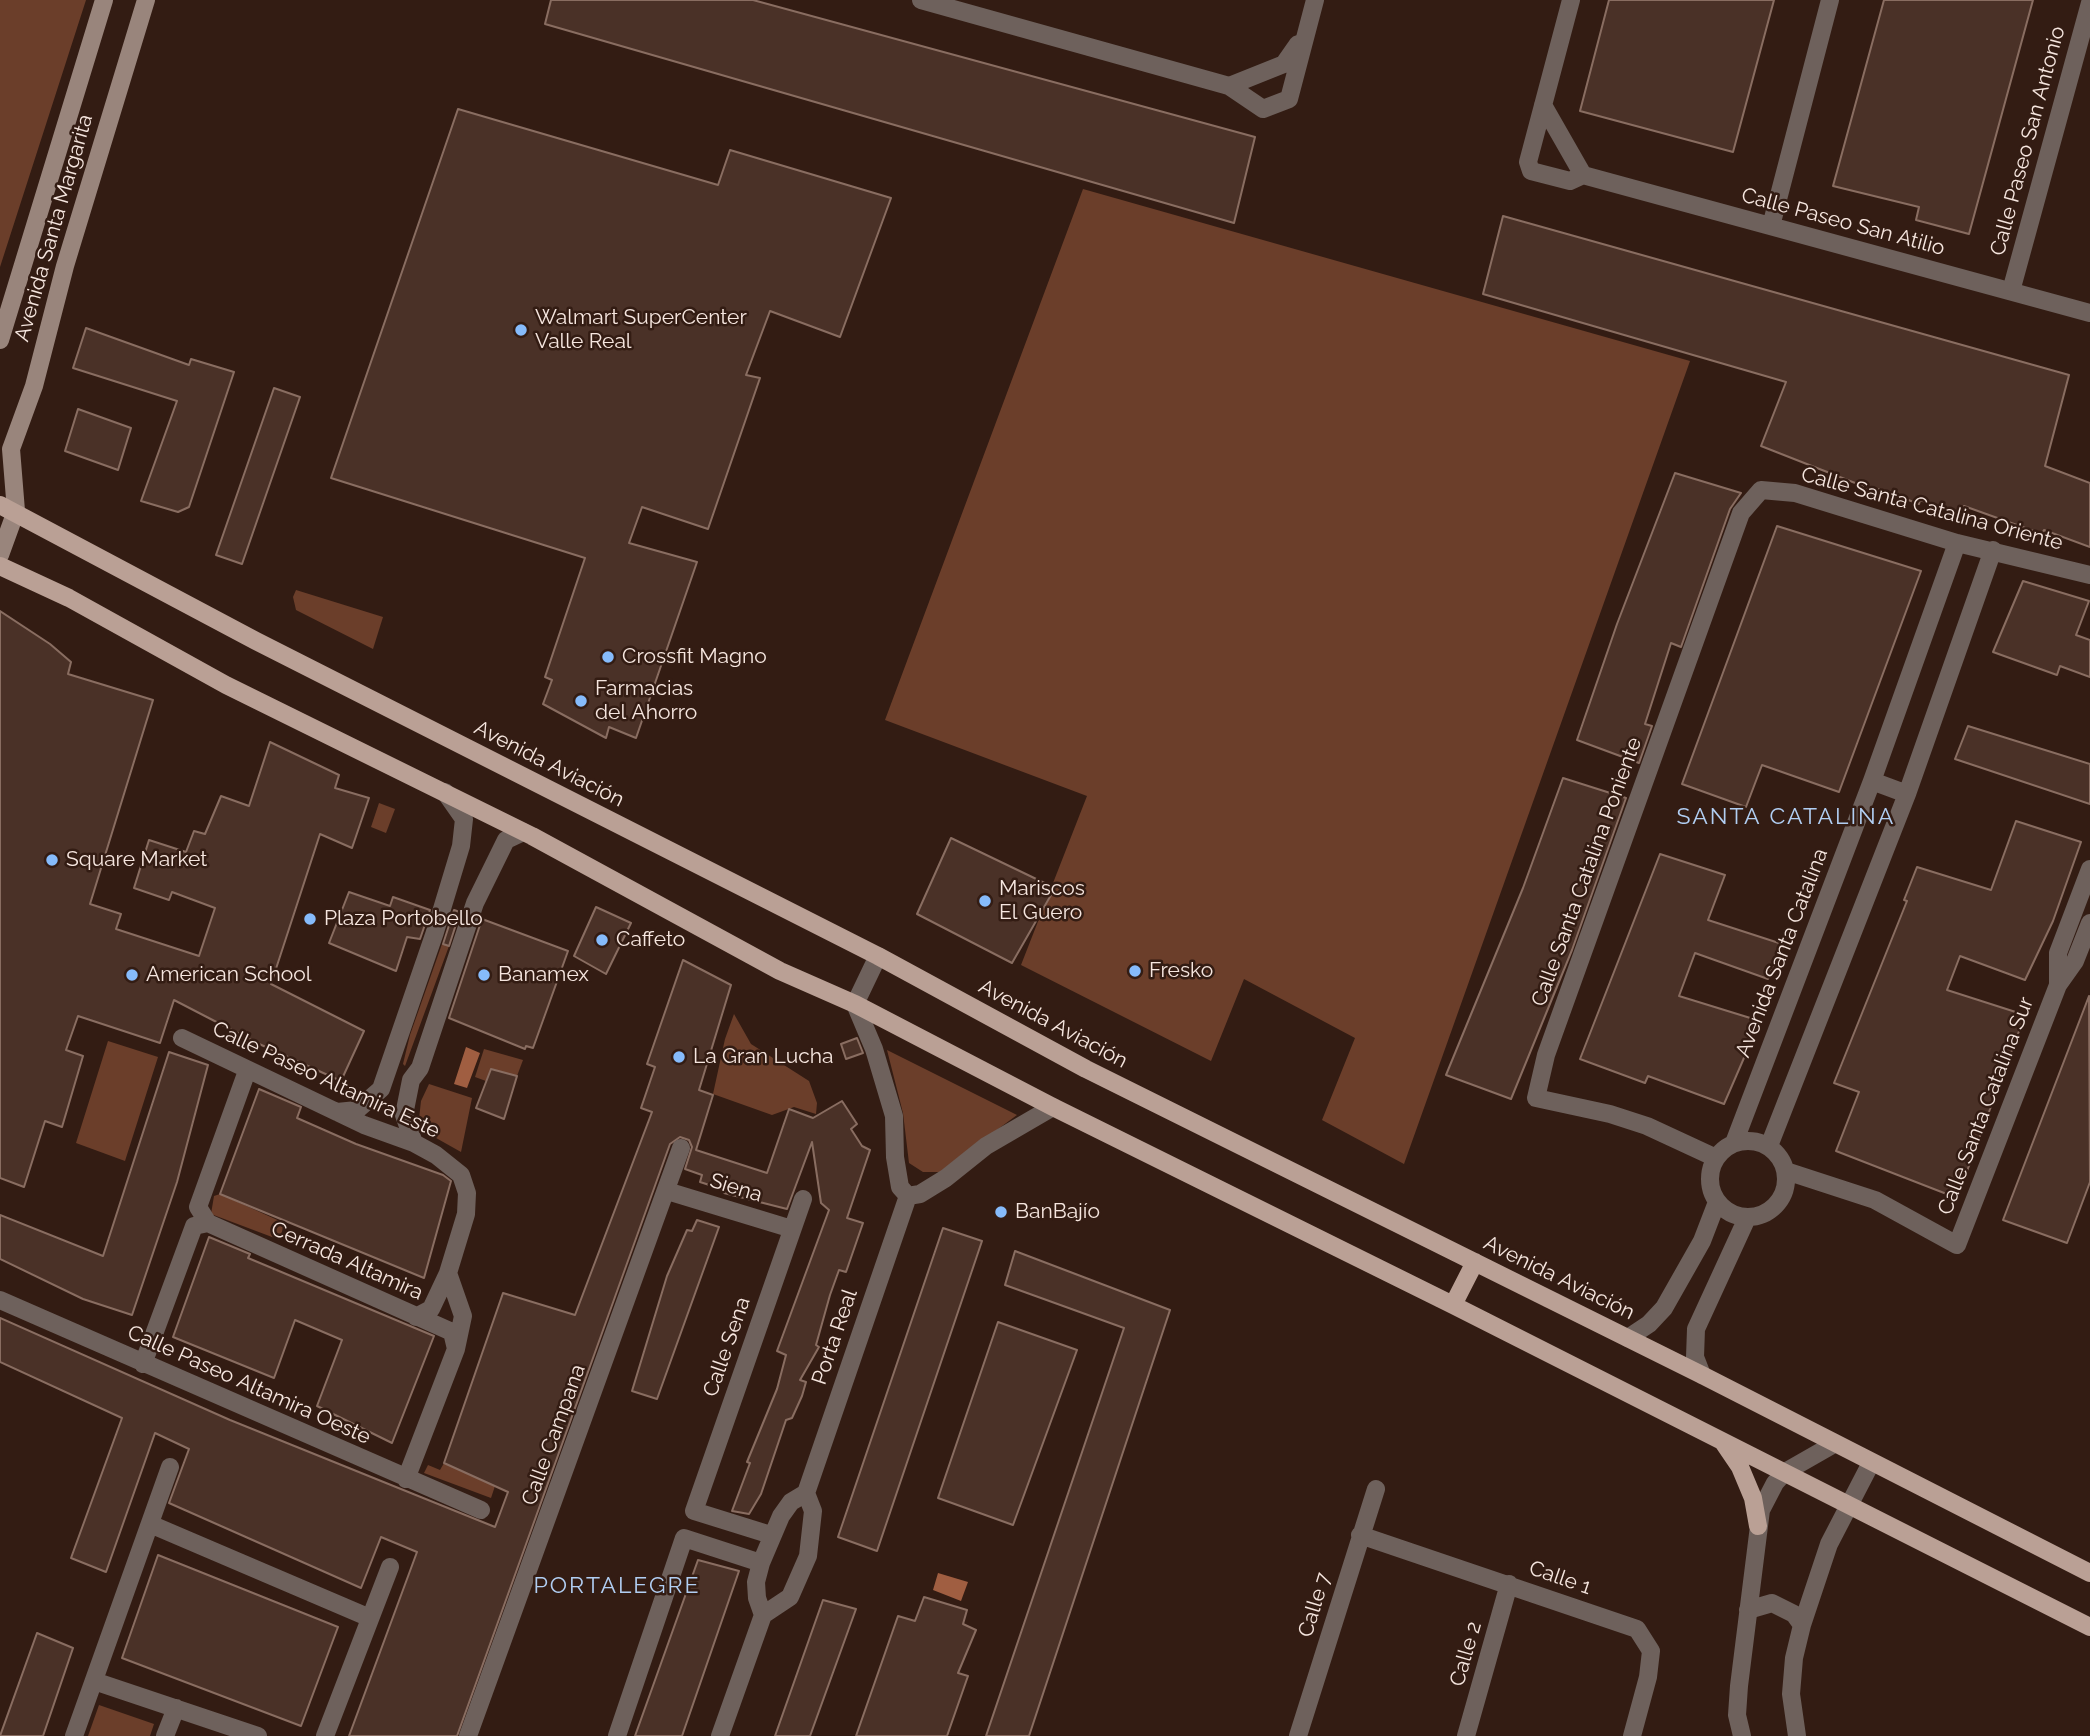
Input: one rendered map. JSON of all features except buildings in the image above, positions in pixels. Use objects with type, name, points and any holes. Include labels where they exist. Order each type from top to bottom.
[{"type":"main road","name":"Avenida Santa Margarita","points":[[0,340],[104,0]]},
{"type":"main road","name":"Avenida Santa Margarita","points":[[8,508],[11,449],[34,386],[69,254],[146,0]]},
{"type":"main road","points":[[0,555],[8,508]]},
{"type":"main road","name":"Avenida Aviación","points":[[8,508],[256,641],[878,956],[1087,1069],[1702,1375],[2090,1573]]},
{"type":"main road","points":[[0,566],[69,598],[226,685],[523,832],[780,971],[855,1004],[1053,1107],[1453,1305],[2090,1627]]},
{"type":"main road","points":[[1453,1305],[1475,1262]]},
{"type":"main road","points":[[1721,1440],[1740,1467],[1753,1498],[1758,1526]]},
{"type":"street","points":[[921,0],[1229,86],[1263,109],[1289,99],[1315,0]]},
{"type":"street","name":"Calle Paseo San Atilio","points":[[1571,0],[1527,167],[1531,171],[1570,181],[1583,175],[2090,313]]},
{"type":"street","points":[[1771,226],[1830,0]]},
{"type":"street","name":"Calle Paseo San Antonio","points":[[2011,291],[2090,3]]},
{"type":"street","points":[[1229,86],[1284,64],[1306,33]]},
{"type":"street","points":[[1543,105],[1583,175]]},
{"type":"street","name":"Calle Santa Catalina Oriente","points":[[1761,490],[1795,493],[1957,543],[2090,575]]},
{"type":"street","name":"Calle Santa Catalina Poniente","points":[[1716,1158],[1647,1126],[1586,1108],[1536,1098],[1546,1055],[1741,513],[1761,490]]},
{"type":"street","name":"Avenida Santa Catalina","points":[[1734,1143],[1872,781],[1957,543]]},
{"type":"street","points":[[1769,1146],[1907,794],[1993,550]]},
{"type":"street","points":[[1872,781],[1907,794]]},
{"type":"street","points":[[337,1112],[357,1110],[381,1089],[447,894],[461,846],[464,819],[444,792]]},
{"type":"street","points":[[414,1143],[404,1115],[406,1097],[420,1068],[475,903],[506,840],[523,832]]},
{"type":"street","name":"Calle Santa Catalina Sur","points":[[2058,985],[2058,953],[2090,869]]},
{"type":"street","points":[[447,894],[475,903]]},
{"type":"street","name":"Calle Santa Catalina Sur","points":[[1786,1171],[1875,1200],[1957,1245],[2058,985],[2076,961],[2090,923]]},
{"type":"street","points":[[878,956],[855,1004],[874,1049],[890,1102],[900,1187],[908,1196],[929,1189],[986,1146],[1053,1107]]},
{"type":"street","name":"Calle Paseo Altamira Este","points":[[182,1038],[387,1135],[414,1143],[461,1175],[467,1193],[466,1214],[448,1273]]},
{"type":"street","points":[[136,1361],[194,1226],[208,1223],[198,1207],[247,1070]]},
{"type":"street","points":[[1752,1140],[1769,1146],[1780,1157],[1786,1171],[1782,1198],[1773,1209],[1760,1216],[1747,1218],[1725,1210],[1717,1202],[1710,1181],[1716,1158],[1734,1143],[1752,1140]]},
{"type":"street","name":"Calle Campana","points":[[468,1736],[681,1148]]},
{"type":"street","name":"Siena","points":[[667,1191],[792,1229]]},
{"type":"street","name":"Porta Real","points":[[806,1493],[813,1511],[808,1556],[790,1597],[764,1615],[757,1598],[756,1582],[761,1563],[771,1535],[791,1502],[806,1493],[908,1196]]},
{"type":"street","name":"Calle Sena","points":[[771,1535],[694,1511],[803,1199]]},
{"type":"street","points":[[1628,1338],[1649,1324],[1664,1308],[1702,1241],[1717,1202]]},
{"type":"street","points":[[1702,1375],[1695,1357],[1696,1329],[1747,1218]]},
{"type":"street","name":"Cerrada Altamira","points":[[208,1223],[452,1332],[456,1349]]},
{"type":"street","points":[[416,1317],[431,1309],[448,1273]]},
{"type":"street","points":[[411,1481],[456,1349],[463,1316],[448,1273]]},
{"type":"street","name":"Calle Paseo Altamira Oeste","points":[[0,1300],[481,1510]]},
{"type":"street","points":[[1742,1736],[1737,1715],[1739,1685],[1758,1526],[1766,1497],[1785,1472],[1834,1444]]},
{"type":"street","points":[[1797,1736],[1791,1694],[1794,1658],[1802,1625],[1829,1544],[1871,1463]]},
{"type":"street","points":[[74,1736],[170,1467]]},
{"type":"street","name":"Calle 7","points":[[1298,1736],[1376,1489]]},
{"type":"street","points":[[150,1524],[370,1618]]},
{"type":"street","name":"Calle 1","points":[[1360,1535],[1637,1629],[1651,1651],[1648,1677],[1632,1736]]},
{"type":"street","points":[[617,1736],[684,1538],[761,1563]]},
{"type":"street","points":[[325,1736],[390,1567]]},
{"type":"street","name":"Calle 2","points":[[1466,1736],[1509,1584]]},
{"type":"street","points":[[1748,1610],[1772,1603],[1794,1614],[1802,1625]]},
{"type":"street","points":[[720,1736],[764,1615]]},
{"type":"street","points":[[94,1681],[258,1736]]},
{"type":"street","points":[[165,1736],[176,1708]]},
{"type":"shaded area","points":[[0,0],[86,0],[0,267]]},
{"type":"shaded area","points":[[1083,189],[1690,361],[1404,1164],[1322,1120],[1355,1038],[1244,979],[1211,1061],[1021,965],[1087,796],[885,720]]},
{"type":"shaded area","points":[[296,590],[383,617],[373,649],[296,610],[293,597]]},
{"type":"shaded area","points":[[379,803],[395,809],[386,833],[371,827]]},
{"type":"shaded area","points":[[442,944],[449,946],[405,1066],[403,1064],[410,1035]]},
{"type":"shaded area","points":[[734,1014],[751,1044],[809,1081],[817,1103],[816,1114],[794,1107],[772,1115],[713,1094],[725,1039]]},
{"type":"shaded area","points":[[108,1041],[158,1057],[125,1161],[76,1143]]},
{"type":"shaded area","points":[[466,1047],[480,1053],[467,1088],[454,1084]]},
{"type":"shaded area","points":[[484,1049],[523,1060],[517,1076],[491,1069],[486,1081],[475,1077]]},
{"type":"shaded area","points":[[887,1050],[1017,1115],[940,1172],[923,1172],[909,1163],[903,1113]]},
{"type":"shaded area","points":[[429,1084],[472,1098],[461,1152],[429,1134],[419,1119],[421,1101]]},
{"type":"shaded area","points":[[220,1194],[284,1223],[280,1240],[211,1214],[214,1196]]},
{"type":"shaded area","points":[[444,1463],[495,1486],[491,1498],[424,1473],[428,1465],[440,1470]]},
{"type":"shaded area","points":[[938,1573],[968,1582],[961,1601],[933,1590]]},
{"type":"shaded area","points":[[99,1705],[154,1724],[150,1736],[88,1736]]},
{"type":"place","name":"Walmart SuperCenter Valle Real","points":[[521,330]]},
{"type":"place","name":"Crossfit Magno","points":[[608,657]]},
{"type":"place","name":"Farmacias del Ahorro","points":[[581,701]]},
{"type":"place","name":"Square Market","points":[[52,860]]},
{"type":"place","name":"Mariscos El Guero","points":[[985,901]]},
{"type":"place","name":"Plaza Portobello","points":[[310,919]]},
{"type":"place","name":"Caffeto","points":[[602,940]]},
{"type":"place","name":"Fresko","points":[[1135,971]]},
{"type":"place","name":"American School","points":[[132,975]]},
{"type":"place","name":"Banamex","points":[[484,975]]},
{"type":"place","name":"La Gran Lucha","points":[[679,1057]]},
{"type":"place","name":"BanBajío","points":[[1001,1212]]},
{"type":"district","name":"SANTA CATALINA","points":[[1786,817]]},
{"type":"district","name":"PORTALEGRE","points":[[617,1586]]}]
